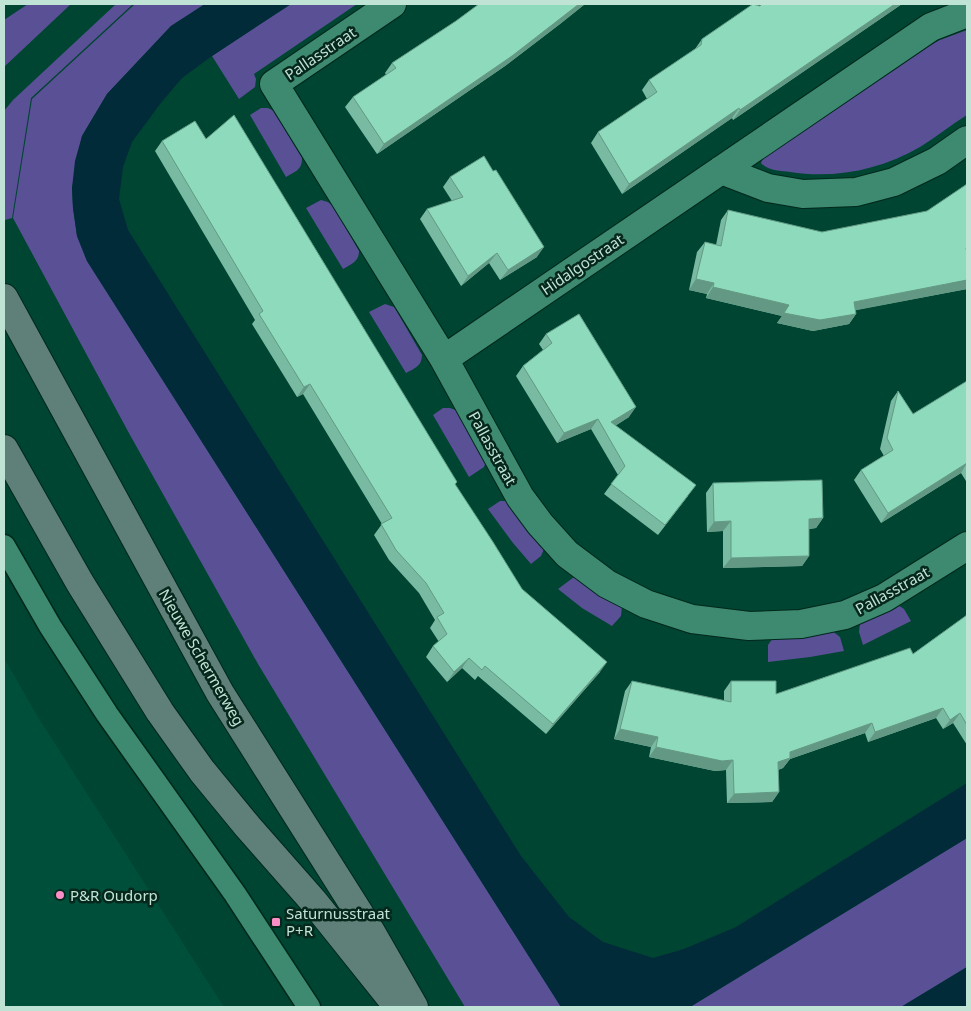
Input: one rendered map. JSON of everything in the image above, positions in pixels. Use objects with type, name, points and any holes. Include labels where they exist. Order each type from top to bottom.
[{"type":"main road","name":"Nieuwe Schermerweg","points":[[4,298],[220,693],[371,932],[414,1007]]},
{"type":"main road","points":[[4,449],[80,583],[160,712],[202,771],[314,902],[398,1007]]},
{"type":"street","name":"Pallasstraat","points":[[392,4],[274,84],[444,359],[520,497],[540,524],[567,554],[607,584],[646,604],[692,619],[749,626],[801,624],[845,615],[884,598],[967,546]]},
{"type":"street","name":"Hidalgostraat","points":[[444,359],[931,27],[967,13]]},
{"type":"street","points":[[721,170],[768,188],[803,194],[856,192],[894,182],[938,160],[967,140]]},
{"type":"lane","points":[[4,546],[50,626],[107,714],[235,894],[309,1007]]},
{"type":"shaded area","points":[[28,4],[71,4],[4,67],[4,20]]},
{"type":"shaded area","points":[[116,4],[133,4],[31,98],[12,218],[5,220],[4,111],[13,100]]},
{"type":"shaded area","points":[[135,4],[205,4],[171,26],[107,94],[82,136],[72,188],[77,236],[87,261],[561,1007],[465,1007],[258,664],[130,435],[13,218],[32,99]]},
{"type":"shaded area","points":[[291,4],[357,4],[254,74],[256,79],[255,87],[239,99],[212,56]]},
{"type":"shaded area","points":[[967,30],[967,115],[920,147],[889,162],[857,171],[840,173],[807,174],[779,171],[767,168],[761,163],[763,158],[923,49],[940,40]]},
{"type":"shaded area","points":[[261,108],[268,108],[274,111],[302,158],[300,168],[286,177],[250,115]]},
{"type":"shaded area","points":[[321,200],[333,206],[359,251],[356,260],[343,269],[306,208]]},
{"type":"shaded area","points":[[385,304],[394,307],[422,355],[419,364],[406,373],[369,312]]},
{"type":"shaded area","points":[[443,408],[458,411],[486,461],[484,467],[469,477],[433,415]]},
{"type":"shaded area","points":[[500,501],[507,501],[544,549],[541,556],[531,564],[488,509]]},
{"type":"shaded area","points":[[574,577],[581,577],[622,606],[621,616],[612,626],[582,608],[558,589]]},
{"type":"shaded area","points":[[898,605],[904,609],[911,621],[863,645],[859,632],[860,623]]},
{"type":"shaded area","points":[[831,630],[840,637],[844,651],[768,662],[768,645],[773,638]]},
{"type":"shaded area","name":"P&R Oudorp","points":[[4,658],[38,717],[224,1007],[4,1007]]},
{"type":"shaded area","points":[[967,838],[967,967],[901,1007],[690,1007]]},
{"type":"water","points":[[205,4],[291,4],[182,78],[132,142],[123,167],[119,199],[128,230],[521,856],[569,917],[603,942],[653,958],[684,949],[736,927],[967,783],[967,838],[690,1007],[561,1007],[87,261],[77,236],[72,188],[75,161],[82,136],[107,94],[171,26]]},
{"type":"water","points":[[967,967],[967,1007],[901,1007]]},
{"type":"building","points":[[479,4],[579,4],[512,56],[384,144],[353,97],[396,68],[392,63]]},
{"type":"building","points":[[753,4],[760,6],[762,4],[895,4],[629,184],[598,132],[657,92],[649,80],[701,45],[702,39]]},
{"type":"building","points":[[234,115],[457,482],[455,484],[522,589],[607,662],[553,724],[485,666],[482,670],[469,658],[454,672],[433,646],[447,634],[437,617],[444,613],[426,583],[396,550],[381,524],[392,518],[310,384],[304,387],[259,314],[263,311],[162,141],[195,121],[206,139]]},
{"type":"building","points":[[484,156],[493,171],[496,170],[544,247],[508,270],[497,253],[468,276],[427,209],[463,197],[450,177]]},
{"type":"building","points":[[967,184],[967,280],[854,302],[856,314],[820,320],[784,313],[789,305],[713,287],[714,283],[696,279],[705,242],[721,246],[728,210],[822,232],[927,211]]},
{"type":"building","points":[[579,314],[636,407],[611,422],[696,485],[665,525],[611,484],[625,466],[598,419],[564,433],[523,366],[552,343],[546,334]]},
{"type":"building","points":[[967,381],[967,463],[888,513],[861,470],[893,450],[887,438],[898,391],[913,414]]},
{"type":"building","points":[[822,480],[823,518],[809,519],[809,556],[731,558],[731,521],[714,522],[713,483]]},
{"type":"building","points":[[967,615],[967,725],[960,713],[950,720],[943,708],[875,732],[872,723],[790,752],[790,758],[778,762],[779,792],[734,794],[733,760],[722,761],[656,747],[658,737],[620,729],[632,681],[731,702],[731,681],[776,681],[776,694],[910,648],[913,654]]},
{"type":"place","name":"P&R Oudorp","points":[[60,895]]},
{"type":"place","name":"Saturnusstraat P+R","points":[[276,922]]}]
